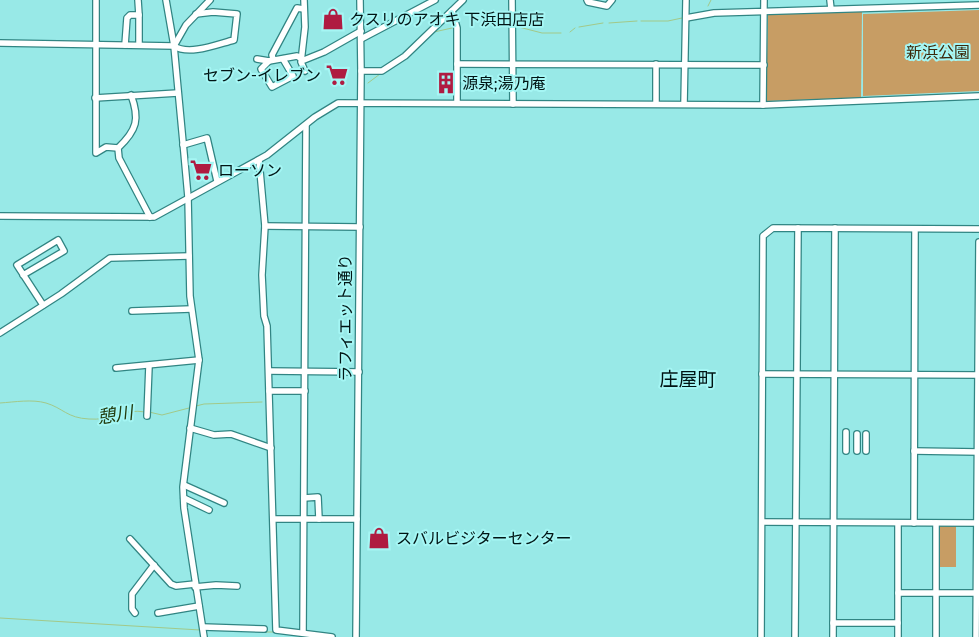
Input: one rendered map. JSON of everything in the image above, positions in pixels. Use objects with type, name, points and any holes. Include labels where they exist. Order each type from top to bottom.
[{"type":"street","points":[[96,0],[96,152],[106,147],[118,148],[130,138],[135,127],[137,111],[131,94]]},
{"type":"street","points":[[138,0],[140,45]]},
{"type":"street","points":[[166,0],[174,46],[188,196],[191,309],[199,360],[190,428],[184,498],[195,585],[204,627],[204,637]]},
{"type":"street","points":[[174,46],[186,25],[210,0]]},
{"type":"street","points":[[304,0],[305,27],[301,58],[305,70]]},
{"type":"street","name":"ラフィエット通り","points":[[356,637],[361,103],[360,0]]},
{"type":"street","points":[[361,39],[435,0]]},
{"type":"street","points":[[361,71],[382,71],[405,56],[463,0]]},
{"type":"street","points":[[512,0],[513,104]]},
{"type":"street","points":[[587,0],[588,2],[607,6],[612,0]]},
{"type":"street","points":[[684,104],[686,0]]},
{"type":"street","points":[[763,105],[764,0]]},
{"type":"street","points":[[830,0],[831,9]]},
{"type":"street","points":[[686,18],[714,13],[979,6]]},
{"type":"street","points":[[283,59],[293,76],[272,87],[261,70],[271,60],[297,8],[304,9]]},
{"type":"street","points":[[452,11],[457,28],[457,104]]},
{"type":"street","points":[[0,43],[174,46],[179,50],[204,48],[234,40],[237,14],[213,12],[196,14]]},
{"type":"street","points":[[125,45],[127,18],[130,15],[139,16]]},
{"type":"street","points":[[257,59],[271,60],[297,56],[304,60],[324,52],[361,31]]},
{"type":"street","points":[[457,64],[764,65]]},
{"type":"street","points":[[656,64],[656,104]]},
{"type":"street","points":[[95,98],[178,92]]},
{"type":"street","points":[[0,216],[150,217],[259,160],[338,103],[763,105],[979,96]]},
{"type":"street","points":[[303,632],[306,125]]},
{"type":"street","points":[[183,145],[207,138],[217,181]]},
{"type":"street","points":[[118,148],[119,158],[150,217]]},
{"type":"street","points":[[259,160],[265,226],[262,275],[269,371],[276,630],[332,637]]},
{"type":"street","points":[[265,226],[360,226]]},
{"type":"street","points":[[761,637],[763,236],[768,229],[773,228],[979,229]]},
{"type":"street","points":[[795,637],[798,228]]},
{"type":"street","points":[[833,637],[835,228]]},
{"type":"street","points":[[914,523],[916,229]]},
{"type":"street","points":[[24,275],[64,251],[58,240],[17,265],[43,305]]},
{"type":"street","points":[[976,637],[978,593],[979,242]]},
{"type":"street","points":[[0,333],[110,258],[189,256]]},
{"type":"street","points":[[132,311],[191,309]]},
{"type":"street","points":[[116,368],[199,360]]},
{"type":"street","points":[[148,414],[149,366]]},
{"type":"street","points":[[269,371],[359,372]]},
{"type":"street","points":[[762,374],[978,375]]},
{"type":"street","points":[[269,391],[305,391]]},
{"type":"street","points":[[190,428],[214,435],[231,434],[271,448]]},
{"type":"street","points":[[846,432],[846,450]]},
{"type":"street","points":[[857,434],[857,451]]},
{"type":"street","points":[[866,434],[866,451]]},
{"type":"street","points":[[914,451],[978,452]]},
{"type":"street","points":[[184,485],[224,503]]},
{"type":"street","points":[[304,498],[318,497],[320,500],[319,519]]},
{"type":"street","points":[[184,498],[209,510]]},
{"type":"street","points":[[273,519],[357,519]]},
{"type":"street","points":[[762,522],[978,523]]},
{"type":"street","points":[[898,523],[898,637]]},
{"type":"street","points":[[936,523],[936,637]]},
{"type":"street","points":[[130,538],[173,586],[237,586]]},
{"type":"street","points":[[135,613],[132,609],[132,594],[154,565]]},
{"type":"street","points":[[898,593],[978,593]]},
{"type":"street","points":[[158,613],[199,606]]},
{"type":"street","points":[[833,624],[898,623]]},
{"type":"street","points":[[204,627],[264,629]]},
{"type":"green space","name":"新浜公園","points":[[979,10],[979,91],[863,96],[863,14]]},
{"type":"green space","points":[[862,11],[861,98],[766,101],[768,14]]},
{"type":"green space","points":[[938,526],[956,526],[956,567],[938,567]]},
{"type":"waterway","points":[[708,6],[711,0]]},
{"type":"waterway","points":[[641,21],[668,21],[682,18]]},
{"type":"waterway","points":[[609,23],[637,21]]},
{"type":"waterway","points":[[579,27],[603,23]]},
{"type":"waterway","points":[[515,26],[542,33],[561,33]]},
{"type":"waterway","points":[[434,32],[452,28]]},
{"type":"waterway","points":[[570,32],[575,28]]},
{"type":"waterway","points":[[368,83],[380,74]]},
{"type":"waterway","name":"憩川","points":[[0,403],[41,402],[52,405],[75,417],[89,419],[138,411],[146,412]]},
{"type":"waterway","name":"憩川","points":[[196,406],[204,404],[262,402]]},
{"type":"waterway","name":"憩川","points":[[149,412],[162,415],[189,408]]},
{"type":"waterway","points":[[0,618],[200,630]]},
{"type":"waterway","points":[[264,632],[275,632]]},
{"type":"place","name":"クスリのアオキ 下浜田店店","points":[[333,19]]},
{"type":"place","name":"セブン-イレブン","points":[[337,75]]},
{"type":"place","name":"源泉;湯乃庵","points":[[446,83]]},
{"type":"place","name":"ローソン","points":[[201,170]]},
{"type":"place","name":"スバルビジターセンター","points":[[379,538]]},
{"type":"district","name":"庄屋町","points":[[688,379]]}]
